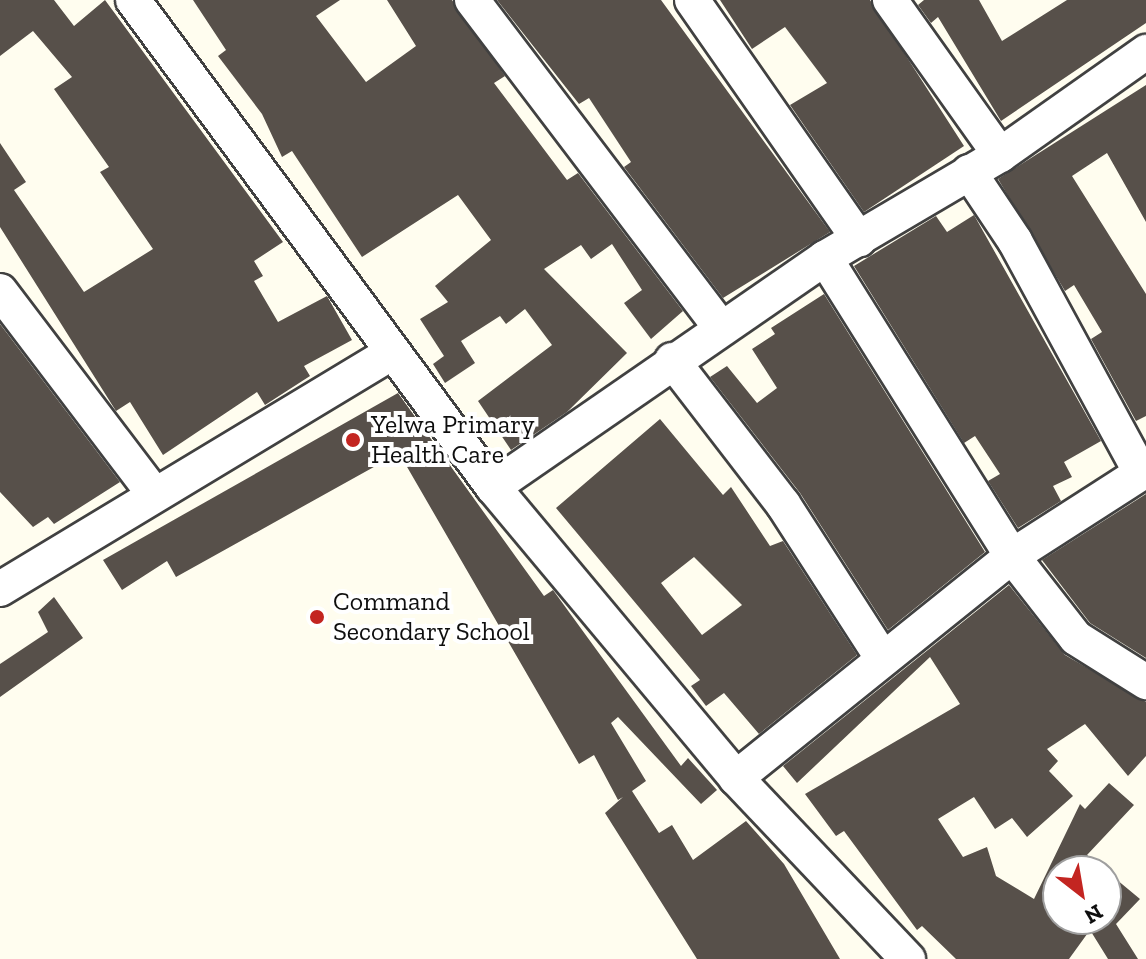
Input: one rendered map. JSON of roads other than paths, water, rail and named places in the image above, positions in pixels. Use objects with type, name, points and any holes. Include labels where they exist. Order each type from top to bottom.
[{"type":"street","points":[[133,0],[389,354],[493,487],[736,778],[908,959]]},
{"type":"street","points":[[472,0],[721,328]]},
{"type":"street","points":[[692,0],[859,239]]},
{"type":"street","points":[[890,0],[1000,155]]},
{"type":"street","points":[[493,487],[672,360],[825,258],[1000,155],[1146,52]]},
{"type":"street","points":[[736,778],[881,656],[1012,556],[1144,471],[1015,241],[969,172]]},
{"type":"street","points":[[825,258],[1012,556],[1076,638],[1146,682]]},
{"type":"street","points":[[0,291],[152,491]]},
{"type":"street","points":[[0,589],[152,491],[389,354]]},
{"type":"street","points":[[672,360],[783,504],[881,656]]},
{"type":"place","name":"Yelwa Primary Health Care","points":[[353,440]]},
{"type":"place","name":"Command Secondary School","points":[[317,617]]}]
